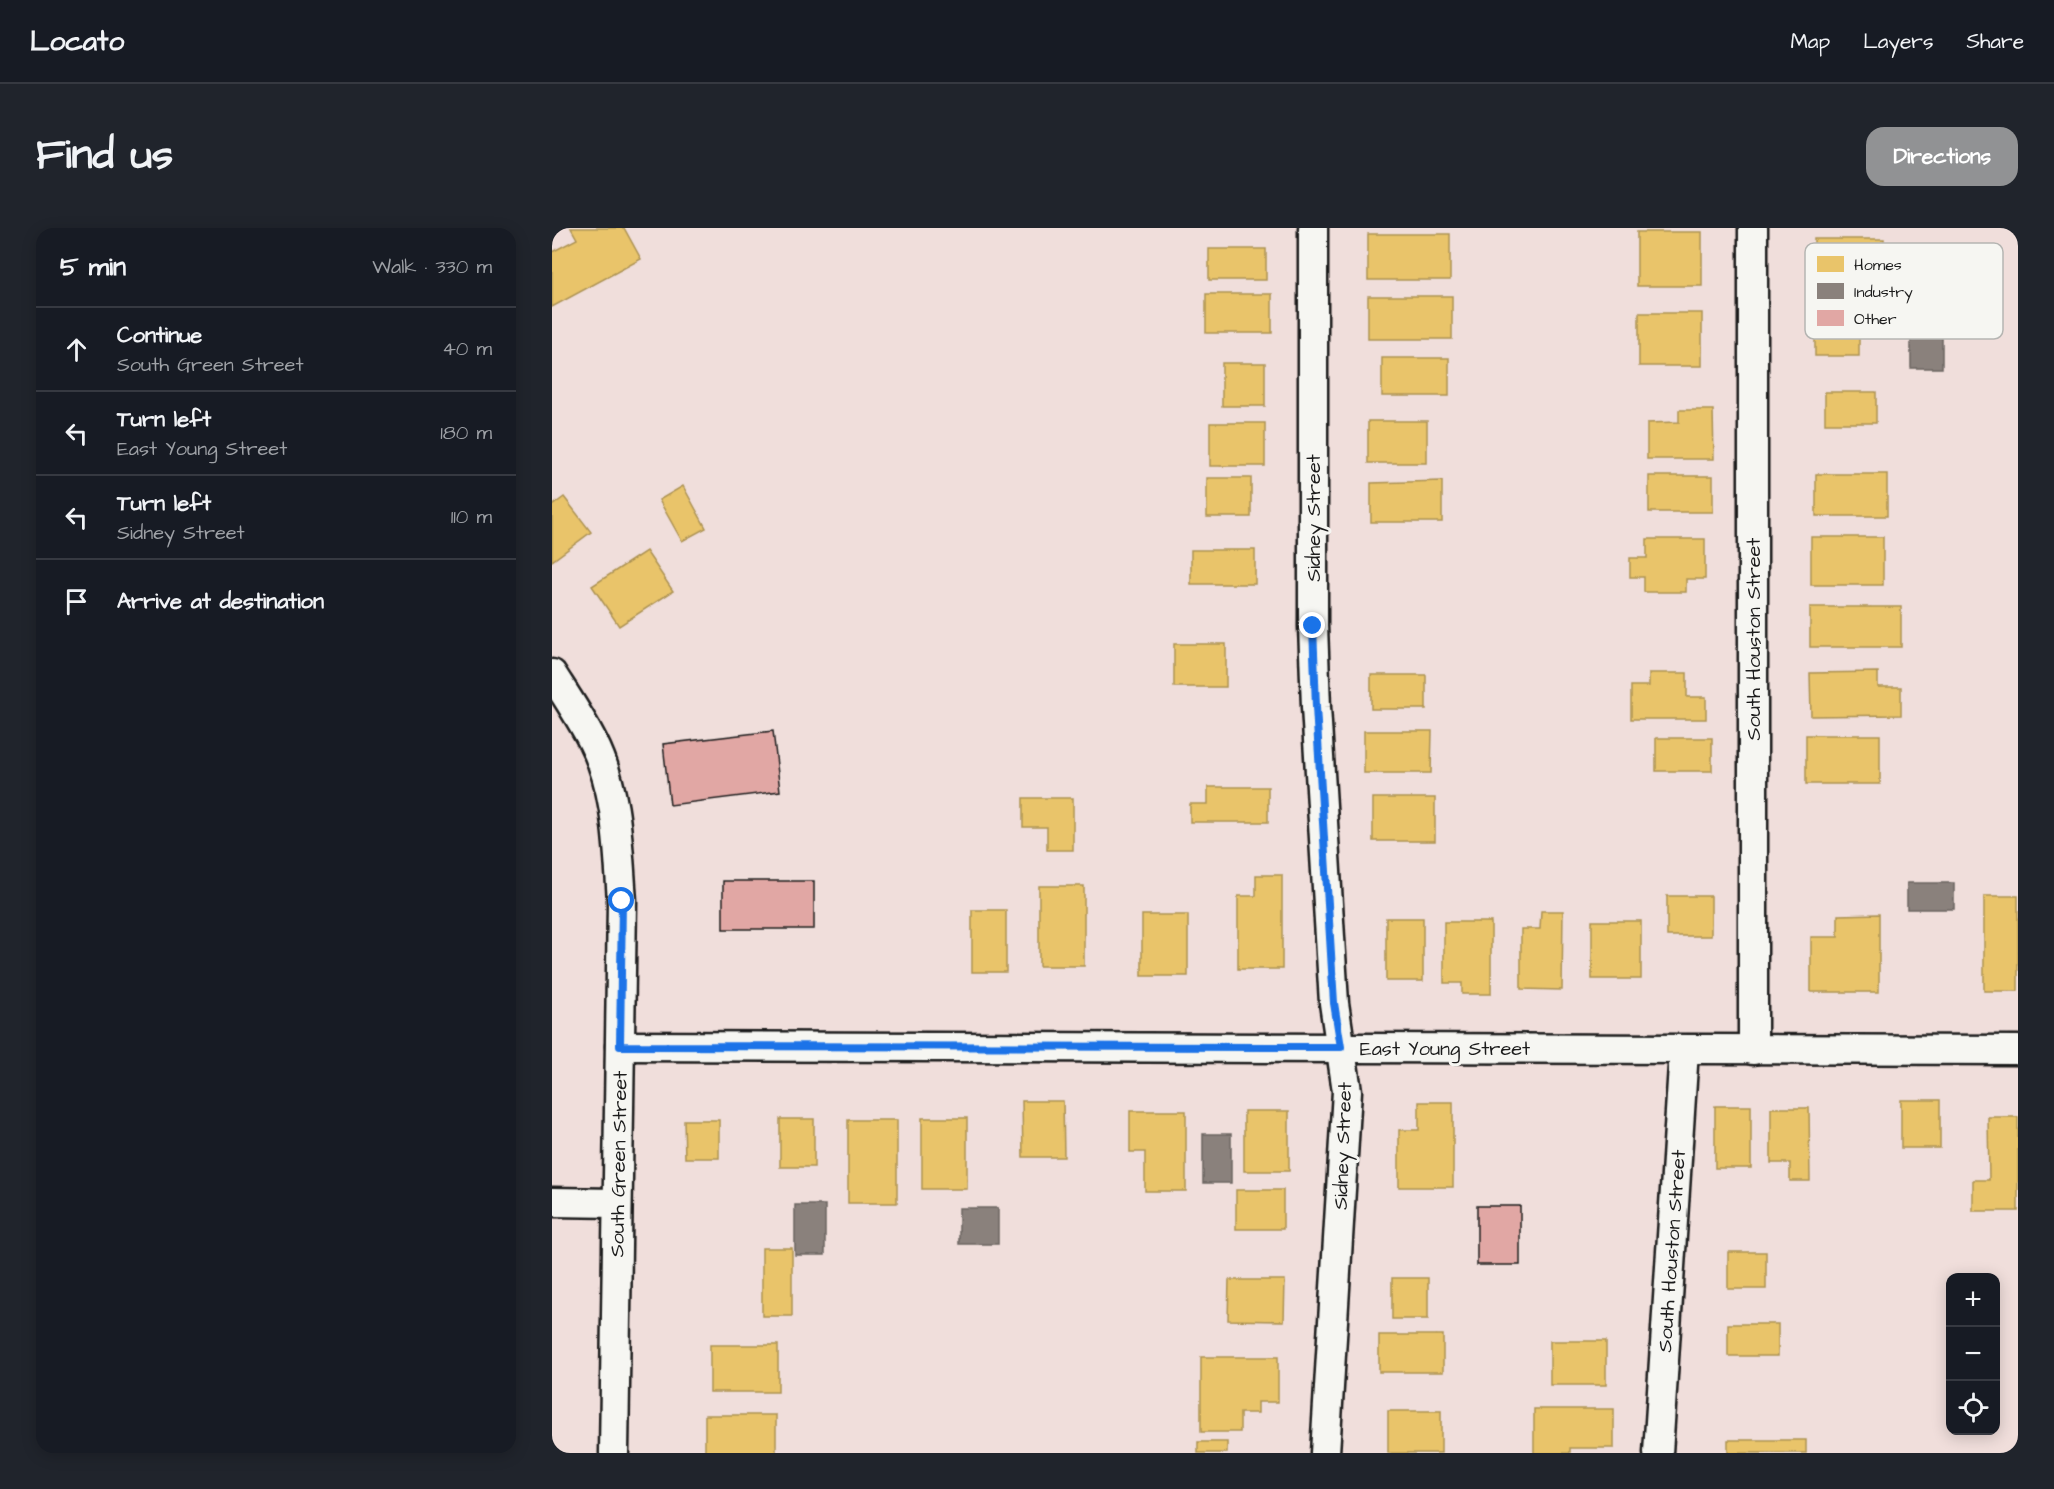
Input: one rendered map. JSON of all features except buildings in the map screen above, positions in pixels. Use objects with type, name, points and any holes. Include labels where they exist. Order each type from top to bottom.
[{"type":"street","name":"Sidney Street","points":[[1313,228],[1313,626],[1316,707],[1334,1003],[1347,1091],[1325,1453]]},
{"type":"street","name":"South Houston Street","points":[[1753,228],[1753,1050]]},
{"type":"street","name":"South Green Street","points":[[552,674],[593,742],[601,761],[617,830],[622,901],[614,1453]]},
{"type":"street","name":"East Young Street","points":[[620,1046],[2018,1050]]},
{"type":"street","name":"South Houston Street","points":[[1658,1453],[1684,1050]]},
{"type":"street","points":[[552,1202],[618,1203]]},
{"type":"route","points":[[622,901],[620,1046],[1341,1047],[1335,1019],[1313,626]]}]
